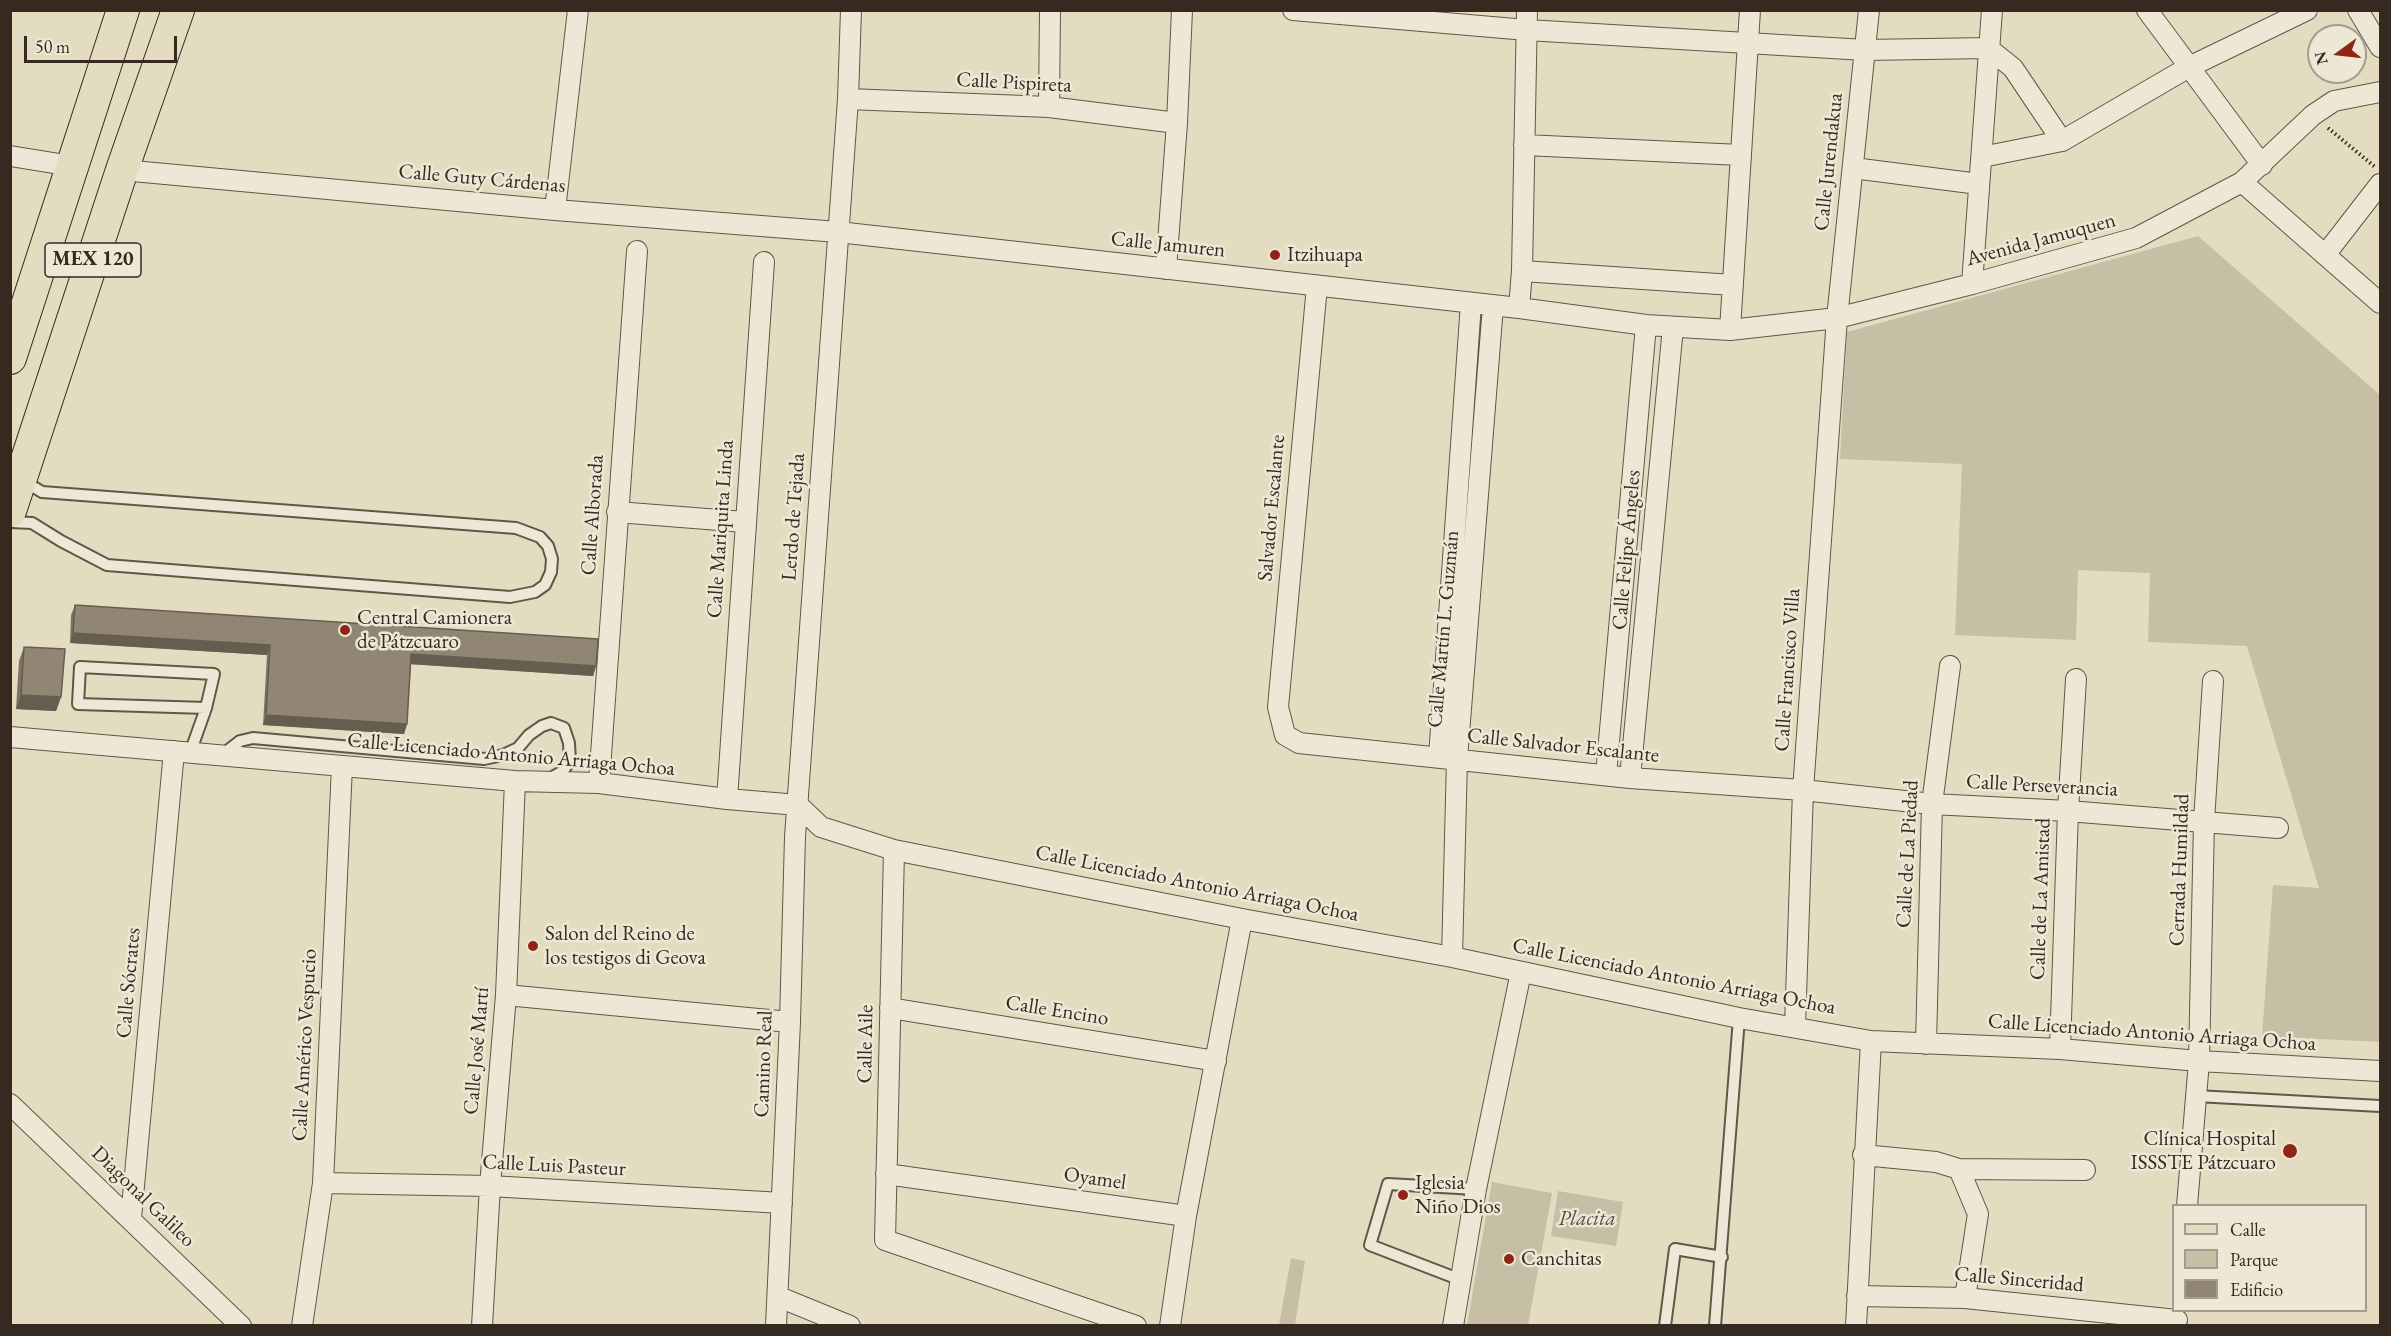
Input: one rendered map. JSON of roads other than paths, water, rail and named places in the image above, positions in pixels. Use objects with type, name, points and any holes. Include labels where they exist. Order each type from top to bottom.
[{"type":"main road","name":"MEX 120","points":[[10,358],[123,10]]},
{"type":"main road","name":"MEX 120","points":[[10,511],[122,170],[178,10]]},
{"type":"street","points":[[555,210],[578,10]]},
{"type":"street","name":"Lerdo de Tejada","points":[[798,805],[848,99],[851,10]]},
{"type":"street","points":[[1049,107],[1050,10]]},
{"type":"street","points":[[1166,269],[1177,123],[1182,10]]},
{"type":"street","points":[[1293,10],[1527,20],[1749,43],[1865,50],[1988,48],[2013,68],[2062,141]]},
{"type":"street","points":[[1730,330],[1750,10]]},
{"type":"street","name":"Calle Jurendakua","points":[[1837,318],[1869,10]]},
{"type":"street","points":[[1972,284],[1992,10]]},
{"type":"street","points":[[2147,10],[2262,165]]},
{"type":"street","points":[[1982,157],[2062,141],[2189,67],[2307,10]]},
{"type":"street","points":[[2358,10],[2380,47]]},
{"type":"street","points":[[1519,308],[1522,270],[1527,20]]},
{"type":"street","name":"Avenida Jamuquen","points":[[1646,325],[1730,330],[1837,318],[1972,284],[2136,238],[2242,182],[2313,115],[2334,101],[2380,92]]},
{"type":"street","name":"Calle Pispireta","points":[[848,99],[1049,107],[1177,123]]},
{"type":"street","points":[[1524,145],[1741,155]]},
{"type":"street","points":[[10,156],[72,166]]},
{"type":"street","points":[[1853,168],[1979,184]]},
{"type":"street","name":"Calle Guty Cárdenas","points":[[122,170],[555,210],[838,232]]},
{"type":"street","points":[[2242,182],[2380,303]]},
{"type":"street","points":[[2325,255],[2380,184]]},
{"type":"street","name":"Calle Jamuren","points":[[838,232],[1519,308],[1646,325]]},
{"type":"street","name":"Calle Alborada","points":[[599,783],[637,251]]},
{"type":"street","name":"Calle Mariquita Linda","points":[[727,799],[764,261]]},
{"type":"street","points":[[1522,270],[1733,285]]},
{"type":"street","name":"Salvador Escalante","points":[[1285,735],[1278,707],[1317,286]]},
{"type":"street","name":"Calle Martín L. Guzmán","points":[[1452,957],[1448,758],[1454,530],[1471,303]]},
{"type":"street","name":"Calle Martín L. Guzmán","points":[[1448,758],[1475,533],[1493,306]]},
{"type":"street","name":"Calle Francisco Villa","points":[[1796,1026],[1803,790],[1837,318]]},
{"type":"street","name":"Calle Felipe Ángeles","points":[[1606,775],[1646,325]]},
{"type":"street","name":"Calle Felipe Ángeles","points":[[1630,778],[1673,327]]},
{"type":"street","points":[[618,512],[745,522]]},
{"type":"street","points":[[1454,530],[1475,533]]},
{"type":"street","points":[[1627,539],[1652,542]]},
{"type":"street","name":"Calle de La Piedad","points":[[1926,1044],[1932,804],[1950,666]]},
{"type":"street","name":"Calle de La Amistad","points":[[2060,1049],[2068,811],[2076,679]]},
{"type":"street","name":"Cerrada Humildad","points":[[2187,1204],[2199,1061],[2204,821],[2213,681]]},
{"type":"street","name":"Calle Salvador Escalante","points":[[1285,735],[1299,743],[1630,778],[1803,790]]},
{"type":"street","name":"Calle Licenciado Antonio Arriaga Ochoa","points":[[10,737],[515,781],[599,783],[727,799],[798,805],[821,827],[894,849],[1242,919],[1452,957],[1739,1018],[1796,1026],[1871,1041],[2060,1049],[2199,1061],[2380,1071]]},
{"type":"street","name":"Calle Sócrates","points":[[131,1218],[182,752]]},
{"type":"street","name":"Calle Américo Vespucio","points":[[302,1326],[323,1183],[342,766]]},
{"type":"street","name":"Calle José Martí","points":[[482,1326],[490,1186],[506,994],[515,781]]},
{"type":"street","name":"Calle Perseverancia","points":[[1803,790],[1932,804],[2068,811],[2278,828]]},
{"type":"street","name":"Camino Real","points":[[776,1326],[798,805]]},
{"type":"street","name":"Calle Aile","points":[[894,849],[885,1240],[1136,1326]]},
{"type":"street","points":[[1170,1326],[1186,1215],[1242,919]]},
{"type":"street","points":[[1453,1326],[1476,1189],[1521,972]]},
{"type":"street","points":[[506,994],[790,1022]]},
{"type":"street","name":"Calle Encino","points":[[890,1008],[1216,1061]]},
{"type":"street","points":[[1856,1326],[1863,1155],[1871,1041]]},
{"type":"street","name":"Diagonal Galileo","points":[[10,1104],[242,1326]]},
{"type":"street","points":[[1863,1155],[1936,1162],[1959,1169],[2085,1170]]},
{"type":"street","points":[[1959,1169],[1978,1214],[1965,1298]]},
{"type":"street","name":"Oyamel","points":[[886,1174],[1186,1215]]},
{"type":"street","name":"Calle Luis Pasteur","points":[[323,1183],[490,1186],[782,1203]]},
{"type":"street","name":"Calle Sinceridad","points":[[1857,1296],[1965,1298],[2177,1319]]},
{"type":"street","points":[[779,1297],[850,1326]]},
{"type":"lane","points":[[10,522],[32,523],[107,565],[510,597],[535,592],[545,585],[552,572],[552,559],[548,546],[540,537],[516,528],[42,492],[21,479]]},
{"type":"lane","points":[[182,752],[206,708],[214,674],[80,667],[78,704],[206,708]]},
{"type":"lane","points":[[222,755],[240,741],[253,738],[484,759],[503,755],[518,748],[529,735],[551,723],[564,728],[569,743],[570,761],[563,771],[547,781]]},
{"type":"lane","points":[[1715,1326],[1739,1018]]},
{"type":"lane","points":[[2196,1096],[2380,1106]]},
{"type":"lane","points":[[1461,1280],[1370,1245],[1388,1184],[1476,1189]]},
{"type":"lane","points":[[1665,1326],[1675,1249],[1722,1257]]},
{"type":"place","name":"Itzihuapa","points":[[1275,255]]},
{"type":"place","name":"Central Camionera de Pátzcuaro","points":[[345,630]]},
{"type":"place","name":"Salon del Reino de los testigos di Geova","points":[[533,946]]},
{"type":"place","name":"Clínica Hospital ISSSTE Pátzcuaro","points":[[2290,1151]]},
{"type":"place","name":"Iglesia Niño Dios","points":[[1403,1195]]},
{"type":"place","name":"Canchitas","points":[[1509,1259]]},
{"type":"park label","name":"Placita","points":[[1587,1219]]}]
